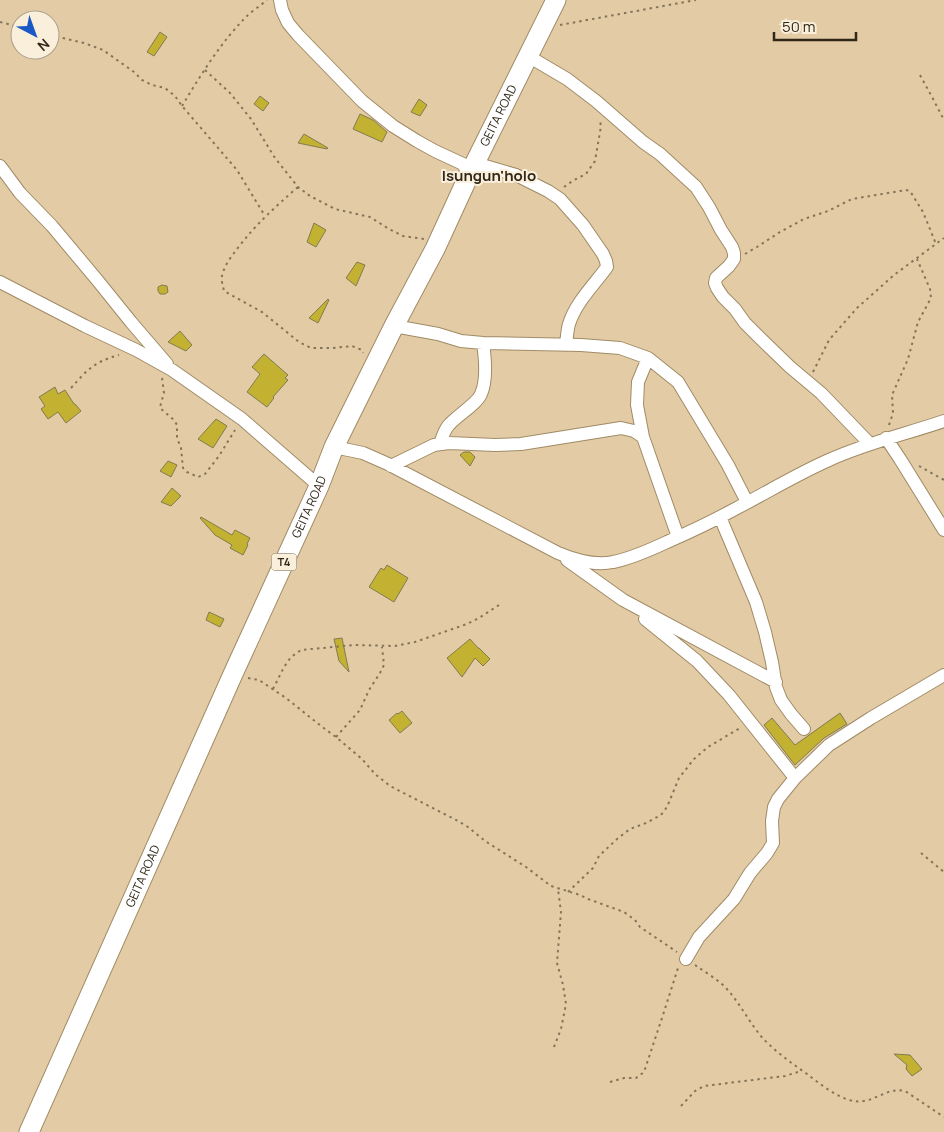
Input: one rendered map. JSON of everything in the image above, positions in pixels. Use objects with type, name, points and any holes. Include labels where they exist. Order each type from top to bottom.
[{"type":"highway","name":"GEITA ROAD","points":[[29,1132],[319,486],[334,447],[394,326],[435,249],[472,169],[556,0]]},
{"type":"street","points":[[280,0],[282,10],[288,22],[298,35],[362,101],[393,126],[435,151],[472,169],[516,175],[548,191],[560,199],[583,225],[603,254],[607,267],[574,312],[569,324],[566,344]]},
{"type":"street","points":[[528,56],[567,79],[596,101],[643,142],[660,154],[696,187],[732,247],[734,259],[716,278],[715,283],[723,298],[760,338],[821,394],[870,444]]},
{"type":"street","points":[[0,166],[20,194],[52,226],[172,370]]},
{"type":"street","points":[[0,282],[172,370],[242,419],[319,486]]},
{"type":"street","points":[[394,326],[438,334],[460,341],[566,344],[620,348],[648,358],[678,382],[748,502]]},
{"type":"street","points":[[440,444],[446,428],[474,403],[481,394],[485,372],[483,343]]},
{"type":"street","points":[[648,358],[638,382],[637,405],[643,437],[678,537]]},
{"type":"street","points":[[558,554],[576,560],[597,563],[614,562],[678,537],[829,460],[886,438],[944,422]]},
{"type":"street","points":[[392,466],[416,453],[440,444],[521,444],[621,428],[634,431],[643,437]]},
{"type":"street","points":[[886,438],[944,530]]},
{"type":"street","points":[[334,447],[363,452],[558,554],[622,600],[697,661],[729,695],[795,778]]},
{"type":"street","points":[[720,517],[756,602],[781,700],[804,729]]},
{"type":"street","points":[[622,600],[776,682]]},
{"type":"street","points":[[686,959],[699,937],[734,899],[750,873],[767,853],[773,843],[772,821],[774,807],[795,778],[829,744],[944,675]]},
{"type":"path","points":[[182,106],[225,42],[246,17],[267,0]]},
{"type":"path","points":[[542,29],[696,0]]},
{"type":"path","points":[[60,37],[103,50],[142,80],[165,88],[175,96],[237,170],[265,216]]},
{"type":"path","points":[[205,70],[230,93],[251,119],[275,158],[298,187],[310,196],[335,209],[370,217],[403,236],[425,239],[435,249]]},
{"type":"path","points":[[920,75],[944,120]]},
{"type":"path","points":[[556,196],[570,183],[586,174],[596,162],[601,126],[596,101]]},
{"type":"path","points":[[298,187],[253,228],[225,267],[222,278],[224,291],[262,312],[299,342],[311,348],[352,346],[362,350],[372,370]]},
{"type":"path","points":[[734,259],[804,219],[828,211],[852,199],[906,190],[910,191],[923,212],[936,244]]},
{"type":"path","points":[[808,382],[829,340],[857,308],[894,276],[944,238]]},
{"type":"path","points":[[886,438],[893,413],[892,395],[908,359],[918,322],[931,298],[930,289],[917,259]]},
{"type":"path","points":[[71,388],[95,364],[136,350]]},
{"type":"path","points":[[162,378],[164,394],[160,408],[177,425],[177,438],[181,448],[183,468],[187,472],[198,476],[205,474],[219,456],[242,419]]},
{"type":"path","points":[[900,459],[916,464],[944,480]]},
{"type":"path","points":[[273,690],[284,667],[291,657],[301,650],[354,645],[382,647],[415,642],[440,635],[473,621],[498,605]]},
{"type":"path","points":[[336,737],[360,710],[368,690],[380,673],[384,665],[382,647]]},
{"type":"path","points":[[233,674],[259,680],[336,737],[390,786],[458,821],[551,886],[580,894],[588,899],[624,912],[640,926],[724,987],[761,1036],[801,1071],[824,1087],[855,1101],[873,1099],[891,1091],[905,1091],[944,1117]]},
{"type":"path","points":[[568,892],[593,868],[599,856],[617,839],[630,829],[661,815],[667,807],[679,778],[694,759],[708,747],[751,722]]},
{"type":"path","points":[[921,853],[944,872]]},
{"type":"path","points":[[554,1047],[561,1028],[566,1004],[557,963],[560,912],[558,889]]},
{"type":"path","points":[[610,1082],[624,1078],[636,1078],[644,1072],[676,969],[686,959]]},
{"type":"path","points":[[681,1106],[704,1086],[785,1076],[801,1071]]},
{"type":"building","points":[[160,32],[167,37],[154,56],[147,52]]},
{"type":"building","points":[[260,96],[269,103],[263,111],[254,104]]},
{"type":"building","points":[[419,99],[427,105],[420,116],[411,112]]},
{"type":"building","points":[[360,114],[373,120],[387,132],[382,142],[353,129]]},
{"type":"building","points":[[304,134],[328,148],[298,143]]},
{"type":"building","points":[[314,223],[326,230],[316,247],[307,242]]},
{"type":"building","points":[[357,262],[365,265],[356,286],[346,278]]},
{"type":"building","points":[[162,285],[167,286],[168,292],[165,294],[160,294],[158,291],[158,287]]},
{"type":"building","points":[[328,299],[318,323],[309,318]]},
{"type":"building","points":[[180,331],[192,345],[186,351],[168,342]]},
{"type":"building","points":[[264,354],[288,375],[285,378],[288,380],[267,407],[247,392],[260,374],[252,367]]},
{"type":"building","points":[[55,387],[58,394],[65,390],[81,411],[66,423],[58,412],[48,419],[41,409],[45,406],[39,397]]},
{"type":"building","points":[[216,419],[227,426],[213,448],[198,439]]},
{"type":"building","points":[[464,452],[470,452],[475,457],[470,466],[460,455]]},
{"type":"building","points":[[168,461],[177,465],[171,477],[160,471]]},
{"type":"building","points":[[172,488],[181,496],[171,506],[161,502]]},
{"type":"building","points":[[201,517],[232,535],[235,530],[250,538],[243,555],[230,548],[232,545],[215,535]]},
{"type":"building","points":[[387,565],[408,578],[394,602],[369,587],[381,568],[384,570]]},
{"type":"building","points":[[209,612],[224,619],[220,627],[206,620]]},
{"type":"building","points":[[342,638],[349,672],[339,661],[334,639]]},
{"type":"building","points":[[470,639],[490,659],[483,666],[475,658],[462,677],[447,658]]},
{"type":"building","points":[[402,711],[412,723],[400,733],[389,720]]},
{"type":"building","points":[[840,713],[847,724],[824,738],[795,765],[764,725],[772,718],[795,745]]},
{"type":"building","points":[[894,1054],[910,1055],[922,1069],[912,1076],[906,1069],[907,1065]]},
{"type":"district","name":"Isungun'holo","points":[[489,176]]}]
